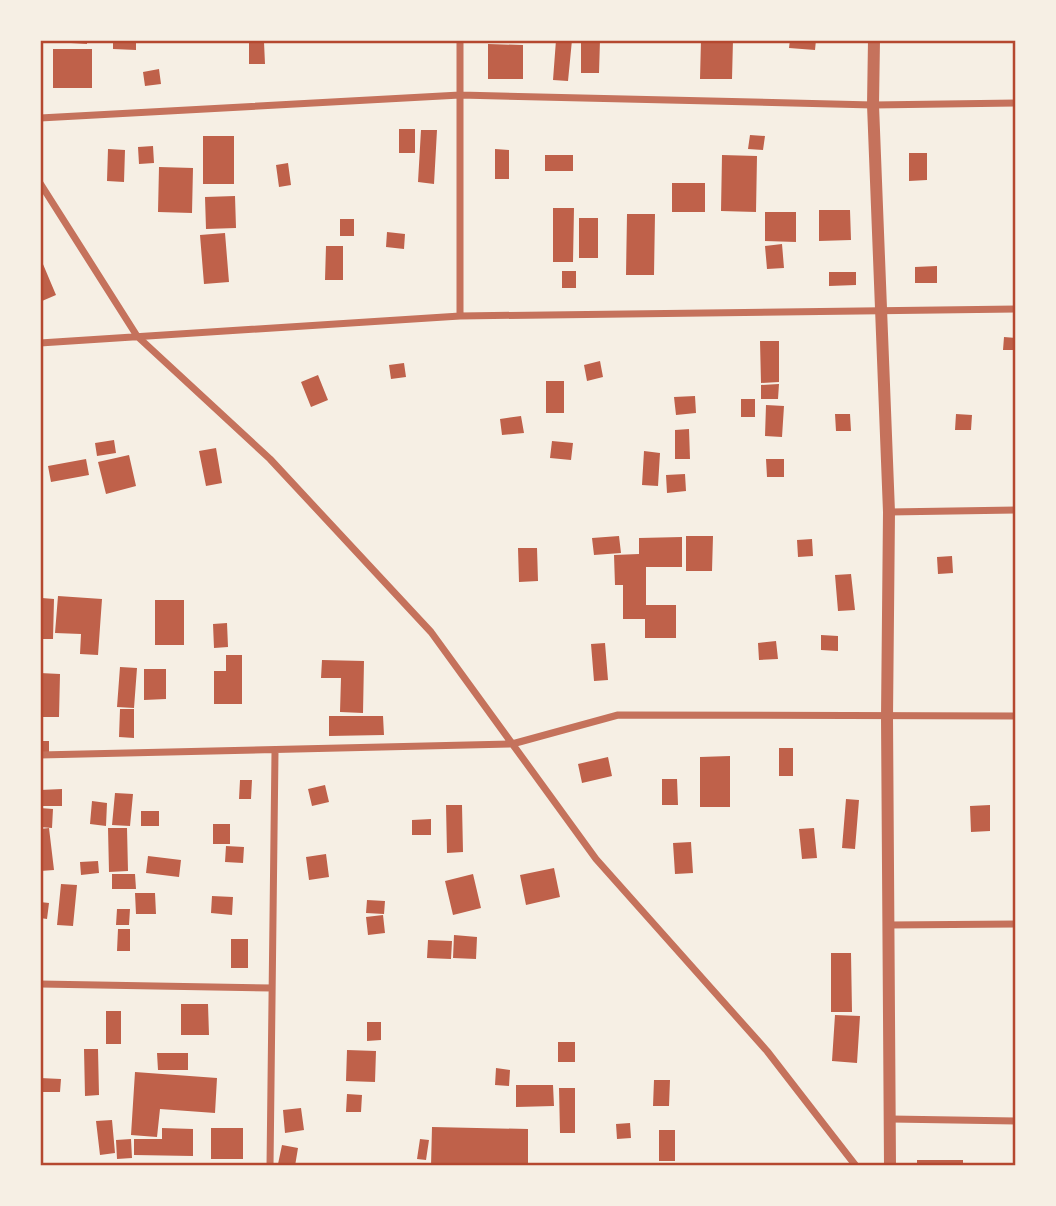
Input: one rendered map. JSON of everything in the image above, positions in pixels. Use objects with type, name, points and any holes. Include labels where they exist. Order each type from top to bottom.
[{"type":"street","points":[[460,40],[460,316]]},
{"type":"street","points":[[874,40],[873,105],[889,512],[887,717],[890,1166]]},
{"type":"street","points":[[40,118],[460,95],[873,105],[1016,103]]},
{"type":"street","points":[[40,183],[137,336],[270,459],[431,632],[596,859],[767,1051],[856,1166]]},
{"type":"street","points":[[40,343],[460,316],[1016,309]]},
{"type":"street","points":[[889,512],[1016,510]]},
{"type":"street","points":[[40,755],[275,752],[512,744],[618,715],[1016,716]]},
{"type":"street","points":[[270,1166],[275,752]]},
{"type":"street","points":[[889,925],[1016,924]]},
{"type":"street","points":[[40,984],[272,988]]},
{"type":"street","points":[[891,1119],[1016,1121]]},
{"type":"building","points":[[87,40],[87,44],[55,42]]},
{"type":"building","points":[[113,40],[136,40],[136,50],[113,49]]},
{"type":"building","points":[[556,40],[572,40],[568,81],[553,80]]},
{"type":"building","points":[[581,40],[600,40],[599,73],[581,73]]},
{"type":"building","points":[[701,40],[733,40],[732,79],[700,79]]},
{"type":"building","points":[[790,40],[816,40],[815,50],[789,48]]},
{"type":"building","points":[[249,42],[264,42],[265,64],[249,64]]},
{"type":"building","points":[[488,44],[523,45],[523,79],[488,79]]},
{"type":"building","points":[[53,49],[92,49],[92,88],[53,88]]},
{"type":"building","points":[[159,69],[161,84],[145,86],[143,72]]},
{"type":"building","points":[[399,129],[415,129],[415,153],[399,153]]},
{"type":"building","points":[[421,130],[437,130],[434,184],[418,182]]},
{"type":"building","points":[[750,135],[765,136],[763,150],[748,149]]},
{"type":"building","points":[[203,136],[234,136],[234,184],[203,184]]},
{"type":"building","points":[[153,146],[154,163],[139,164],[138,147]]},
{"type":"building","points":[[108,149],[125,150],[124,182],[107,181]]},
{"type":"building","points":[[495,149],[509,150],[509,179],[495,179]]},
{"type":"building","points":[[909,153],[927,153],[927,180],[909,181]]},
{"type":"building","points":[[545,155],[573,155],[573,171],[545,171]]},
{"type":"building","points":[[722,155],[757,156],[756,212],[721,211]]},
{"type":"building","points":[[288,163],[291,185],[279,187],[276,165]]},
{"type":"building","points":[[159,167],[193,168],[192,213],[158,212]]},
{"type":"building","points":[[672,183],[705,183],[705,212],[672,212]]},
{"type":"building","points":[[235,196],[236,228],[206,229],[205,197]]},
{"type":"building","points":[[553,208],[574,208],[573,262],[553,262]]},
{"type":"building","points":[[819,210],[850,210],[851,240],[819,241]]},
{"type":"building","points":[[765,212],[796,212],[796,242],[765,241]]},
{"type":"building","points":[[627,214],[655,214],[654,275],[626,275]]},
{"type":"building","points":[[579,218],[598,218],[598,258],[579,258]]},
{"type":"building","points":[[340,219],[354,219],[354,236],[340,236]]},
{"type":"building","points":[[387,232],[405,234],[404,249],[386,247]]},
{"type":"building","points":[[225,233],[229,282],[204,284],[200,235]]},
{"type":"building","points":[[782,244],[784,268],[767,269],[765,246]]},
{"type":"building","points":[[326,246],[343,246],[343,280],[325,280]]},
{"type":"building","points":[[40,257],[56,295],[42,301],[40,296]]},
{"type":"building","points":[[937,266],[937,283],[915,283],[915,267]]},
{"type":"building","points":[[562,271],[576,271],[576,288],[562,288]]},
{"type":"building","points":[[829,272],[856,272],[856,285],[829,286]]},
{"type":"building","points":[[1004,337],[1016,338],[1016,350],[1003,350]]},
{"type":"building","points":[[760,341],[779,341],[779,382],[761,383]]},
{"type":"building","points":[[600,361],[603,377],[587,381],[584,365]]},
{"type":"building","points":[[404,363],[406,377],[391,379],[389,365]]},
{"type":"building","points":[[318,375],[328,400],[311,407],[301,382]]},
{"type":"building","points":[[546,381],[564,381],[564,413],[546,413]]},
{"type":"building","points":[[779,384],[778,399],[761,399],[761,385]]},
{"type":"building","points":[[695,396],[696,413],[676,415],[674,397]]},
{"type":"building","points":[[741,399],[755,399],[755,417],[741,417]]},
{"type":"building","points":[[766,405],[784,406],[782,437],[765,436]]},
{"type":"building","points":[[835,414],[850,414],[851,431],[836,431]]},
{"type":"building","points":[[956,414],[972,415],[971,430],[955,430]]},
{"type":"building","points":[[521,416],[524,433],[502,435],[500,419]]},
{"type":"building","points":[[689,429],[690,459],[675,459],[675,430]]},
{"type":"building","points":[[114,440],[116,453],[97,456],[95,443]]},
{"type":"building","points":[[552,441],[573,443],[571,460],[550,458]]},
{"type":"building","points":[[216,448],[222,483],[206,486],[199,451]]},
{"type":"building","points":[[644,451],[660,453],[658,486],[642,485]]},
{"type":"building","points":[[129,455],[136,486],[106,494],[98,462]]},
{"type":"building","points":[[86,459],[89,475],[51,482],[48,466]]},
{"type":"building","points":[[766,459],[784,459],[784,477],[767,477]]},
{"type":"building","points":[[685,474],[686,491],[667,493],[666,475]]},
{"type":"building","points":[[619,536],[621,553],[594,555],[592,538]]},
{"type":"building","points":[[686,536],[713,536],[712,571],[686,571]]},
{"type":"building","points":[[682,537],[682,567],[646,567],[646,605],[676,605],[676,638],[645,638],[645,619],[623,619],[623,585],[615,585],[614,555],[639,554],[639,538]]},
{"type":"building","points":[[812,539],[813,556],[798,557],[797,540]]},
{"type":"building","points":[[518,548],[537,548],[538,581],[519,582]]},
{"type":"building","points":[[952,556],[953,573],[938,574],[937,557]]},
{"type":"building","points":[[851,574],[855,610],[838,611],[835,575]]},
{"type":"building","points":[[58,596],[102,599],[98,655],[80,654],[81,634],[55,633]]},
{"type":"building","points":[[42,598],[54,599],[53,639],[41,639]]},
{"type":"building","points":[[155,600],[184,600],[184,645],[155,645]]},
{"type":"building","points":[[227,623],[228,647],[214,648],[213,624]]},
{"type":"building","points":[[821,635],[838,636],[838,651],[821,650]]},
{"type":"building","points":[[776,641],[778,659],[759,660],[758,643]]},
{"type":"building","points":[[605,643],[608,680],[594,681],[591,644]]},
{"type":"building","points":[[226,655],[242,655],[242,704],[214,704],[214,671],[226,671]]},
{"type":"building","points":[[322,660],[364,661],[363,713],[340,712],[341,678],[321,678]]},
{"type":"building","points":[[120,667],[137,668],[134,708],[117,707]]},
{"type":"building","points":[[144,669],[166,669],[166,699],[144,700]]},
{"type":"building","points":[[40,673],[60,674],[59,717],[40,717]]},
{"type":"building","points":[[120,709],[134,709],[134,738],[119,737]]},
{"type":"building","points":[[329,716],[383,716],[384,735],[329,736]]},
{"type":"building","points":[[40,741],[49,741],[49,752],[40,752]]},
{"type":"building","points":[[779,748],[793,748],[793,776],[779,776]]},
{"type":"building","points":[[730,756],[730,807],[700,807],[700,757]]},
{"type":"building","points":[[608,757],[612,776],[582,783],[578,764]]},
{"type":"building","points":[[662,779],[677,779],[678,805],[662,805]]},
{"type":"building","points":[[240,780],[252,780],[251,799],[239,799]]},
{"type":"building","points":[[325,785],[329,802],[312,806],[308,789]]},
{"type":"building","points":[[62,789],[62,806],[40,806],[40,790]]},
{"type":"building","points":[[115,793],[133,794],[130,826],[112,825]]},
{"type":"building","points":[[846,799],[859,800],[855,849],[842,848]]},
{"type":"building","points":[[92,801],[107,803],[106,826],[90,824]]},
{"type":"building","points":[[446,805],[462,805],[463,852],[447,853]]},
{"type":"building","points":[[990,805],[990,831],[971,832],[970,806]]},
{"type":"building","points":[[40,808],[53,809],[52,828],[40,827]]},
{"type":"building","points":[[141,811],[159,811],[159,826],[141,826]]},
{"type":"building","points":[[431,819],[431,835],[412,835],[412,820]]},
{"type":"building","points":[[213,824],[230,824],[230,844],[213,844]]},
{"type":"building","points":[[49,828],[54,870],[40,871],[40,829]]},
{"type":"building","points":[[108,828],[127,828],[128,871],[109,872]]},
{"type":"building","points":[[814,828],[817,858],[802,859],[799,829]]},
{"type":"building","points":[[691,842],[693,873],[675,874],[673,843]]},
{"type":"building","points":[[226,846],[244,847],[243,863],[225,862]]},
{"type":"building","points":[[326,854],[329,877],[309,880],[306,857]]},
{"type":"building","points":[[148,856],[181,860],[179,877],[146,873]]},
{"type":"building","points":[[98,861],[99,873],[81,875],[80,862]]},
{"type":"building","points":[[554,868],[560,897],[526,905],[520,875]]},
{"type":"building","points":[[112,874],[135,874],[136,889],[112,889]]},
{"type":"building","points":[[473,874],[481,908],[453,915],[445,881]]},
{"type":"building","points":[[61,884],[77,885],[73,926],[57,925]]},
{"type":"building","points":[[135,893],[155,893],[156,914],[136,914]]},
{"type":"building","points":[[212,896],[233,897],[232,915],[211,913]]},
{"type":"building","points":[[367,900],[385,901],[384,914],[366,913]]},
{"type":"building","points":[[40,902],[49,903],[47,919],[40,918]]},
{"type":"building","points":[[117,909],[130,909],[129,925],[116,925]]},
{"type":"building","points":[[383,915],[385,933],[368,935],[366,917]]},
{"type":"building","points":[[118,929],[130,929],[130,951],[117,951]]},
{"type":"building","points":[[454,935],[477,937],[476,959],[453,958]]},
{"type":"building","points":[[231,939],[248,939],[248,968],[231,968]]},
{"type":"building","points":[[428,940],[452,941],[451,959],[427,958]]},
{"type":"building","points":[[831,953],[851,953],[852,1012],[831,1012]]},
{"type":"building","points":[[181,1004],[208,1004],[209,1035],[181,1035]]},
{"type":"building","points":[[106,1011],[121,1011],[121,1044],[106,1044]]},
{"type":"building","points":[[835,1015],[860,1016],[857,1063],[832,1061]]},
{"type":"building","points":[[367,1022],[381,1022],[381,1040],[367,1041]]},
{"type":"building","points":[[558,1042],[575,1042],[575,1062],[558,1062]]},
{"type":"building","points":[[84,1049],[98,1049],[99,1095],[85,1096]]},
{"type":"building","points":[[347,1050],[376,1051],[375,1082],[346,1081]]},
{"type":"building","points":[[157,1053],[188,1053],[188,1070],[158,1070]]},
{"type":"building","points":[[496,1068],[510,1070],[509,1086],[495,1085]]},
{"type":"building","points":[[135,1072],[217,1078],[215,1113],[160,1109],[157,1137],[131,1135]]},
{"type":"building","points":[[40,1078],[61,1079],[60,1092],[40,1092]]},
{"type":"building","points":[[654,1080],[670,1080],[669,1106],[653,1106]]},
{"type":"building","points":[[516,1085],[553,1085],[554,1106],[516,1107]]},
{"type":"building","points":[[559,1088],[575,1088],[575,1133],[560,1133]]},
{"type":"building","points":[[347,1094],[362,1095],[361,1112],[346,1112]]},
{"type":"building","points":[[301,1108],[304,1130],[285,1133],[283,1110]]},
{"type":"building","points":[[112,1120],[115,1153],[100,1155],[96,1121]]},
{"type":"building","points":[[630,1123],[631,1138],[617,1139],[616,1124]]},
{"type":"building","points":[[432,1127],[528,1129],[528,1166],[431,1166]]},
{"type":"building","points":[[162,1128],[193,1129],[193,1156],[134,1155],[134,1139],[162,1139]]},
{"type":"building","points":[[211,1128],[243,1128],[243,1159],[211,1159]]},
{"type":"building","points":[[659,1130],[675,1130],[675,1161],[659,1161]]},
{"type":"building","points":[[131,1139],[132,1158],[117,1159],[116,1140]]},
{"type":"building","points":[[420,1139],[429,1140],[426,1160],[417,1159]]},
{"type":"building","points":[[282,1145],[298,1148],[295,1166],[278,1164]]},
{"type":"building","points":[[917,1160],[963,1160],[963,1166],[917,1166]]}]
